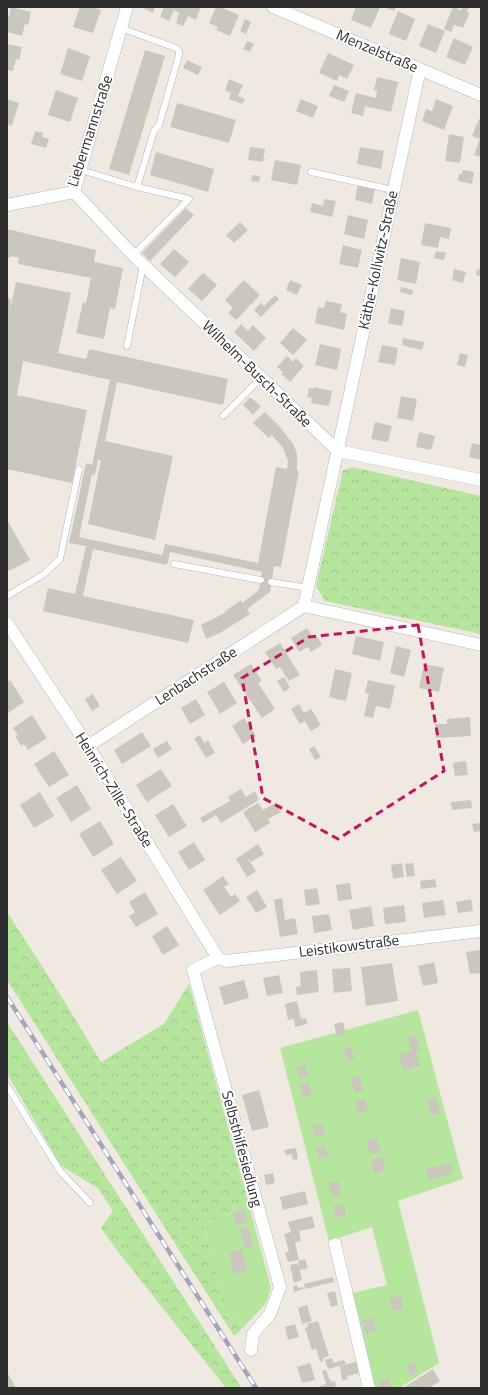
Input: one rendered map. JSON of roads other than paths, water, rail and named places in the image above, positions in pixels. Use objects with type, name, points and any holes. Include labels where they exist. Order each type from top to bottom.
[{"type":"street","name":"Liebermannstraße","points":[[7,205],[74,192],[127,7]]},
{"type":"street","name":"Menzelstraße","points":[[273,7],[481,95]]},
{"type":"street","name":"Käthe-Kollwitz-Straße","points":[[338,451],[420,69]]},
{"type":"street","name":"Wilhelm-Busch-Straße","points":[[74,192],[143,265],[338,451]]},
{"type":"street","points":[[481,480],[338,451],[304,606],[481,645]]},
{"type":"street","name":"Lenbachstraße","points":[[88,746],[304,606]]},
{"type":"street","name":"Heinrich-Zille-Straße","points":[[7,623],[88,746],[218,958]]},
{"type":"street","name":"Leistikowstraße","points":[[218,958],[226,961],[481,930]]},
{"type":"street","name":"Selbsthilfesiedlung","points":[[218,958],[193,970],[280,1287],[270,1314],[253,1334],[250,1350]]},
{"type":"street","points":[[335,1244],[369,1388]]},
{"type":"lane","points":[[121,28],[176,48],[179,51],[159,125],[154,131],[137,187]]},
{"type":"lane","points":[[81,170],[137,187],[189,199],[133,255]]},
{"type":"lane","points":[[311,172],[393,190]]},
{"type":"lane","points":[[127,346],[143,265]]},
{"type":"lane","points":[[223,416],[261,378]]},
{"type":"lane","points":[[7,596],[44,574],[60,558],[79,469]]},
{"type":"lane","points":[[174,564],[261,580]]},
{"type":"lane","points":[[272,582],[308,588]]},
{"type":"lane","points":[[7,1086],[60,1171],[90,1203]]},
{"type":"railway","points":[[7,997],[256,1388]]}]
